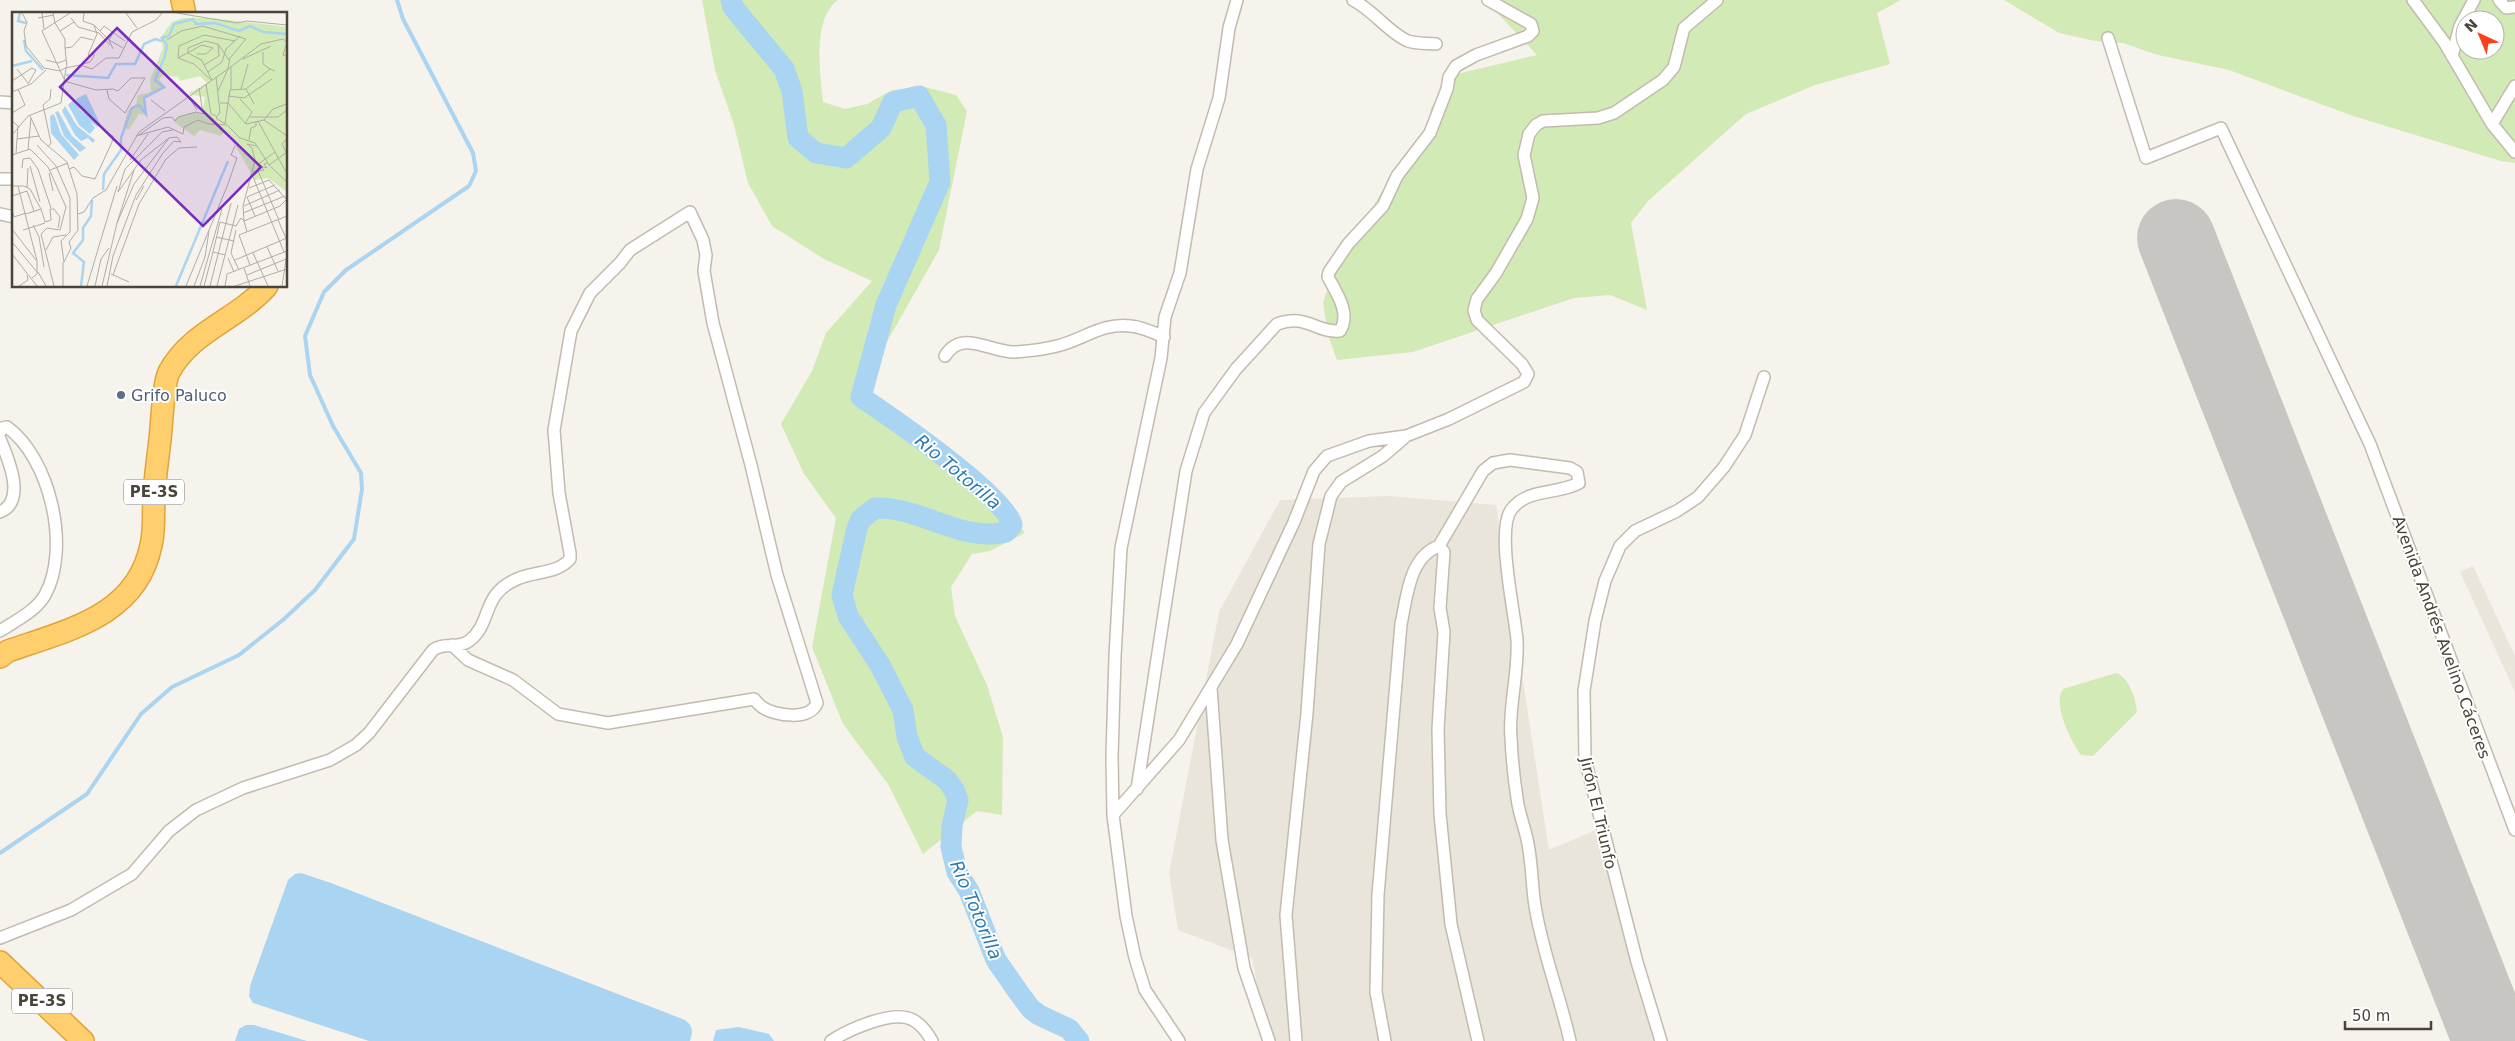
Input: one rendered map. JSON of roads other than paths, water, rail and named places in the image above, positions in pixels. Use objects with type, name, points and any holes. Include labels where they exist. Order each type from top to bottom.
[{"type":"highway","name":"PE-3S","points":[[0,657],[8,650],[82,624],[114,608],[134,588],[146,566],[152,543],[154,493],[168,374],[190,344],[207,330],[235,315],[265,288]]},
{"type":"highway","name":"PE-3S","points":[[0,962],[83,1041]]},
{"type":"street","points":[[1179,1041],[1145,990],[1135,958],[1126,916],[1113,815],[1113,702],[1122,548],[1164,337],[1165,317],[1180,273],[1196,169],[1219,98],[1229,28],[1237,0]]},
{"type":"street","points":[[1353,0],[1368,8],[1401,37],[1410,42],[1436,44]]},
{"type":"street","points":[[1136,791],[1186,471],[1204,413],[1236,369],[1278,324],[1286,321],[1300,320],[1332,332],[1340,331],[1344,324],[1344,310],[1328,277],[1329,272],[1348,244],[1383,206],[1411,156],[1430,133],[1447,89],[1448,77],[1456,66],[1476,55],[1528,36],[1533,31],[1531,24],[1488,0]]},
{"type":"street","points":[[1113,815],[1179,740],[1237,644],[1294,522],[1314,470],[1327,456],[1369,441],[1406,436],[1449,419],[1524,382],[1528,374],[1522,364],[1477,320],[1474,310],[1476,299],[1496,273],[1527,219],[1533,198],[1524,155],[1529,134],[1536,125],[1543,121],[1598,118],[1614,113],[1663,80],[1674,67],[1684,28],[1717,0]]},
{"type":"street","points":[[2414,0],[2452,56],[2492,124],[2515,152]]},
{"type":"street","points":[[2452,56],[2460,26],[2474,0]]},
{"type":"street","points":[[2499,0],[2506,8],[2515,7]]},
{"type":"street","name":"Avenida Andrés Avelino Cáceres","points":[[2108,38],[2146,158],[2222,128],[2370,444],[2515,830]]},
{"type":"street","points":[[2492,124],[2515,86]]},
{"type":"street","points":[[0,938],[71,910],[132,874],[169,831],[196,810],[243,788],[330,760],[356,745],[369,733],[433,650],[437,647],[452,645],[463,645],[474,637],[496,592],[518,578],[564,567],[570,559],[554,452],[554,430],[571,331],[590,293],[620,263],[630,250],[690,212],[706,255],[704,271],[714,323],[777,575],[817,703],[815,708],[807,712],[785,715],[762,707],[754,699],[608,723],[558,714],[512,680],[468,660],[452,645]]},
{"type":"street","points":[[945,356],[956,344],[968,342],[1014,352],[1058,346],[1097,329],[1113,326],[1141,328],[1164,337]]},
{"type":"street","name":"Jirón El Triunfo","points":[[1661,1041],[1635,952],[1585,759],[1584,690],[1594,620],[1605,581],[1620,546],[1635,531],[1677,511],[1698,497],[1724,466],[1745,435],[1764,377]]},
{"type":"street","points":[[0,432],[2,428],[7,427],[17,434],[50,492],[56,521],[57,551],[52,576],[44,596],[27,613],[0,630]]},
{"type":"street","points":[[1296,1041],[1286,915],[1307,713],[1319,544],[1331,496],[1341,482],[1383,456],[1406,436]]},
{"type":"street","points":[[0,439],[14,481],[13,496],[5,510],[0,512]]},
{"type":"street","points":[[1385,1041],[1376,992],[1378,896],[1401,624],[1410,583],[1415,569],[1423,556],[1439,546],[1483,471],[1493,463],[1510,460],[1570,468],[1577,472],[1578,483],[1571,487],[1534,494],[1519,501],[1509,512],[1505,531],[1509,594],[1517,640],[1516,685],[1510,735],[1517,799],[1530,849],[1535,907],[1562,1002],[1570,1041]]},
{"type":"street","points":[[1439,546],[1444,552],[1440,608],[1444,632],[1438,729],[1440,814],[1451,924],[1478,1041]]},
{"type":"street","points":[[1210,688],[1222,840],[1244,968],[1269,1041]]},
{"type":"street","points":[[831,1041],[844,1032],[895,1017],[913,1020],[927,1033],[932,1041]]},
{"type":"water","points":[[301,873],[685,1020],[692,1029],[690,1041],[369,1041],[253,1003],[249,996],[250,986],[288,880],[295,874]]},
{"type":"water","points":[[246,1025],[254,1025],[307,1041],[235,1041],[239,1029]]},
{"type":"water","points":[[739,1027],[769,1034],[774,1041],[713,1041],[716,1030]]},
{"type":"waterway","points":[[0,853],[87,794],[141,714],[172,687],[239,655],[284,619],[315,590],[354,539],[362,489],[361,473],[333,426],[310,375],[305,336],[324,292],[346,270],[469,186],[476,171],[473,153],[403,19],[397,0]]},
{"type":"waterway","name":"Rio Totorilla","points":[[731,0],[733,7],[784,69],[792,91],[798,138],[816,153],[846,158],[881,128],[893,102],[919,96],[936,125],[940,182],[886,305],[861,397],[920,438],[969,477],[990,495],[1005,512],[1012,525],[1006,532],[973,533],[908,512],[875,508],[861,519],[857,528],[842,595],[848,616],[880,665],[903,710],[907,737],[915,757],[947,780],[954,790],[958,800],[952,826],[951,847],[957,872],[969,891],[996,960],[1031,1009],[1039,1015],[1069,1029],[1079,1041]]},
{"type":"place","name":"Grifo Paluco","points":[[121,395]]}]
